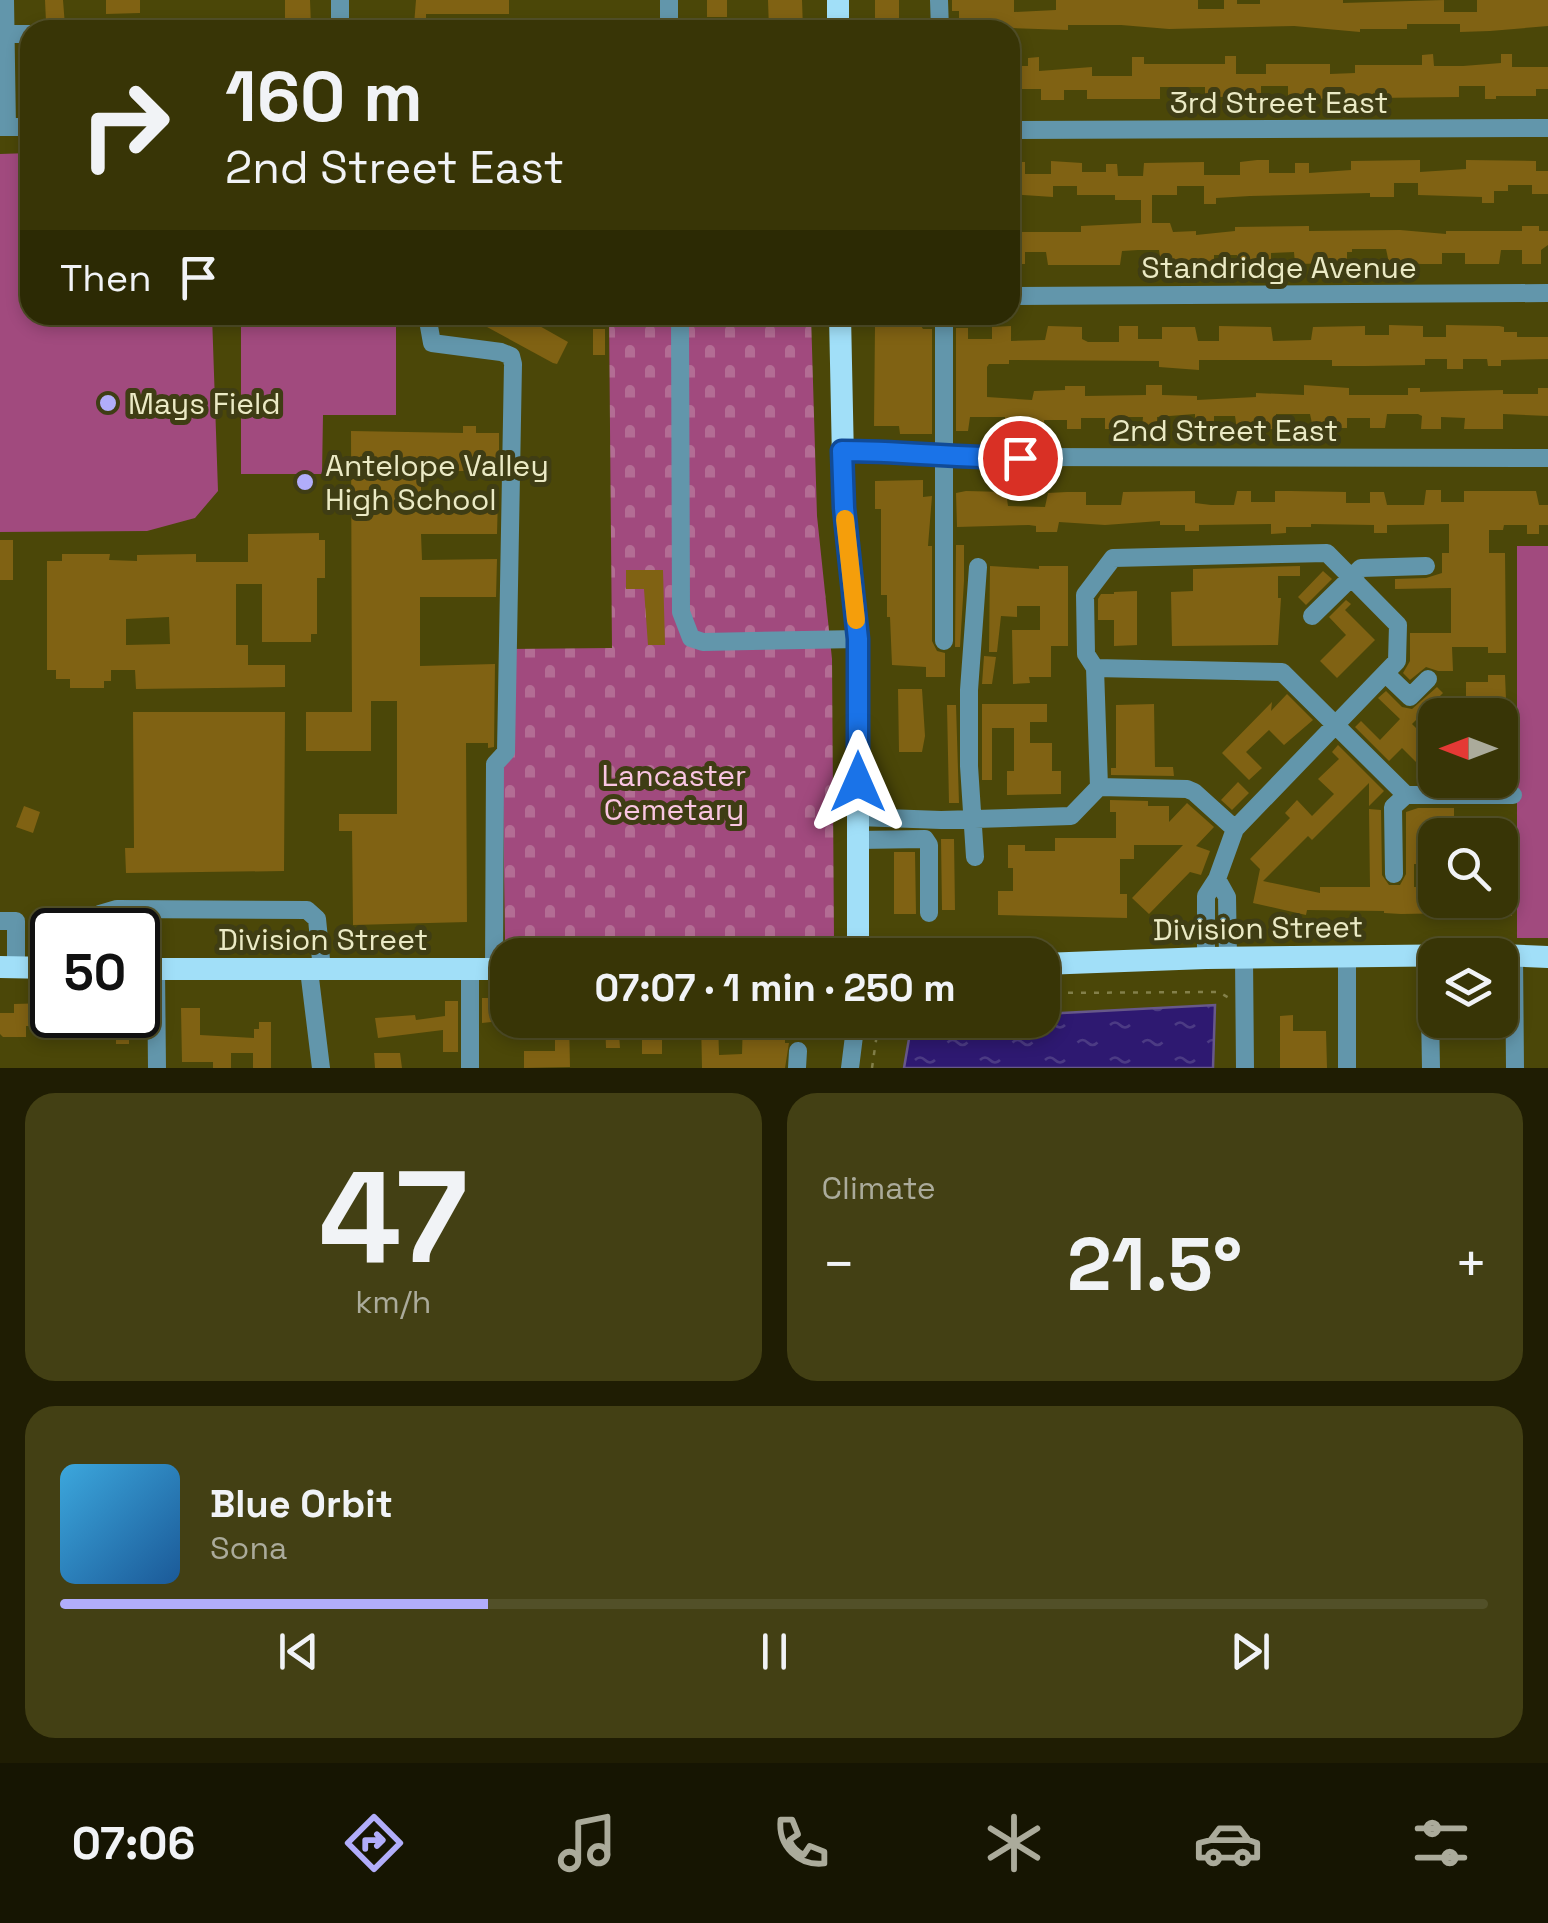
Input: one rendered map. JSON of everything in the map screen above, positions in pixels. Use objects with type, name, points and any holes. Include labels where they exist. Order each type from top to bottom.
[{"type":"main road","points":[[840,325],[844,508],[858,639],[858,938]]},
{"type":"main road","name":"Division Street","points":[[1060,963],[1418,955]]},
{"type":"main road","points":[[1518,956],[1548,957]]},
{"type":"main road","name":"Division Street","points":[[160,969],[490,969]]},
{"type":"street","points":[[4,127],[5,0]]},
{"type":"street","points":[[6,34],[20,34]]},
{"type":"street","name":"3rd Street East","points":[[1020,130],[1548,128]]},
{"type":"street","name":"Standridge Avenue","points":[[1020,296],[1548,293]]},
{"type":"street","points":[[429,325],[432,343],[501,352],[511,356],[514,364],[506,752],[496,764],[500,938]]},
{"type":"street","points":[[680,325],[681,612],[690,638],[703,642],[858,639]]},
{"type":"street","points":[[944,325],[944,641]]},
{"type":"street","name":"2nd Street East","points":[[842,451],[944,458],[1548,458]]},
{"type":"street","points":[[1099,788],[1095,668],[1086,654],[1085,595],[1113,558],[1327,553],[1398,625],[1392,667],[1235,829],[1206,896],[1226,958],[1245,1068]]},
{"type":"street","points":[[975,856],[969,690],[978,566]]},
{"type":"street","points":[[1312,616],[1361,568],[1426,566]]},
{"type":"street","points":[[1392,667],[1410,697],[1428,679]]},
{"type":"street","points":[[1095,668],[1282,672],[1406,795]]},
{"type":"street","points":[[858,829],[1071,816],[1099,788],[1187,789],[1235,829]]},
{"type":"street","points":[[1394,874],[1393,807],[1406,795],[1418,795]]},
{"type":"street","points":[[858,829],[925,839],[929,845],[929,914]]},
{"type":"street","points":[[160,910],[307,910],[317,919],[321,1068]]},
{"type":"street","points":[[0,920],[16,921],[8,967]]},
{"type":"street","points":[[1347,957],[1347,1068]]},
{"type":"street","points":[[470,970],[470,1068]]},
{"type":"street","points":[[153,1038],[156,1068]]},
{"type":"street","points":[[850,1068],[854,1038]]},
{"type":"street","points":[[1430,1038],[1430,1068]]},
{"type":"street","points":[[1513,1038],[1515,1068]]},
{"type":"path","points":[[1060,993],[1218,992],[1232,1004]]},
{"type":"path","points":[[872,1068],[876,1038]]},
{"type":"green space","name":"Mays Field","points":[[20,153],[20,325],[212,325],[218,491],[195,518],[147,531],[0,532],[0,154]]},
{"type":"green space","points":[[241,325],[396,325],[396,415],[323,415],[322,474],[241,474]]},
{"type":"green space","name":"Lancaster Cemetary","points":[[609,325],[811,325],[817,516],[832,659],[834,938],[505,938],[501,649],[612,648]]},
{"type":"green space","points":[[1517,546],[1548,546],[1548,938],[1517,938]]},
{"type":"water","points":[[1215,1005],[1213,1068],[904,1068],[909,1038],[1060,1038],[1060,1013]]},
{"type":"building","points":[[45,0],[63,0],[65,20],[46,20]]},
{"type":"building","points":[[106,0],[140,0],[140,13],[106,14]]},
{"type":"building","points":[[285,0],[310,0],[311,20],[285,20]]},
{"type":"building","points":[[416,0],[509,0],[509,14],[426,14],[426,20],[414,20]]},
{"type":"building","points":[[707,0],[727,0],[727,17],[707,17]]},
{"type":"building","points":[[768,0],[802,0],[803,20],[769,20]]},
{"type":"building","points":[[875,0],[899,0],[899,20],[875,20]]},
{"type":"building","points":[[952,0],[1014,0],[1014,12],[1056,10],[1056,0],[1198,0],[1198,9],[1224,9],[1224,0],[1260,4],[1260,0],[1444,0],[1444,12],[1477,12],[1477,0],[1548,0],[1548,26],[1460,32],[1460,24],[1407,24],[1407,29],[1360,32],[1294,26],[1169,29],[1068,25],[1068,30],[1020,28],[1020,20],[959,20],[959,11],[952,11]]},
{"type":"building","points":[[1433,54],[1434,66],[1463,66],[1501,63],[1501,54],[1512,54],[1512,67],[1548,67],[1548,89],[1536,89],[1536,96],[1496,99],[1485,99],[1485,86],[1459,86],[1459,97],[1288,99],[1288,86],[1261,86],[1261,98],[1205,96],[1205,87],[1160,87],[1160,99],[1087,99],[1087,90],[1064,90],[1064,100],[1041,100],[1041,89],[1020,89],[1020,66],[1028,66],[1028,58],[1039,57],[1039,71],[1092,67],[1092,76],[1132,76],[1132,57],[1144,57],[1144,64],[1225,64],[1225,56],[1236,56],[1236,74],[1266,74],[1266,64],[1330,64],[1330,74],[1355,73],[1355,65],[1422,65],[1422,55]]},
{"type":"building","points":[[1269,160],[1269,173],[1295,173],[1295,163],[1309,163],[1309,173],[1351,170],[1351,161],[1420,160],[1420,172],[1466,169],[1466,160],[1536,161],[1536,171],[1548,171],[1548,194],[1532,194],[1532,185],[1508,185],[1508,191],[1494,191],[1494,203],[1482,203],[1482,197],[1418,195],[1418,183],[1394,183],[1394,197],[1370,197],[1370,193],[1250,196],[1216,198],[1216,204],[1204,204],[1204,186],[1177,186],[1177,195],[1152,195],[1152,223],[1170,223],[1173,232],[1196,231],[1196,235],[1235,231],[1235,227],[1309,226],[1309,231],[1446,234],[1522,231],[1522,226],[1539,226],[1539,231],[1548,231],[1548,245],[1541,250],[1541,264],[1522,264],[1522,250],[1501,250],[1499,264],[1465,264],[1465,253],[1442,253],[1442,264],[1422,264],[1389,263],[1386,249],[1352,249],[1347,252],[1347,263],[1295,264],[1294,252],[1271,253],[1271,265],[1237,265],[1237,255],[1214,255],[1214,265],[1161,264],[1159,250],[1138,250],[1122,251],[1120,265],[1048,265],[1046,252],[1025,252],[1025,264],[1020,264],[1020,222],[1021,232],[1081,232],[1081,226],[1141,223],[1141,200],[1077,195],[1077,186],[1053,186],[1053,197],[1020,195],[1020,162],[1025,162],[1025,174],[1051,174],[1051,161],[1082,163],[1082,172],[1106,172],[1106,164],[1117,164],[1118,176],[1143,176],[1144,163],[1204,162],[1204,175],[1240,175],[1240,162]]},
{"type":"building","points":[[483,325],[538,325],[568,342],[557,364]]},
{"type":"building","points":[[1389,325],[1423,326],[1423,337],[1446,337],[1446,325],[1504,327],[1504,332],[1517,332],[1517,337],[1548,337],[1548,359],[1501,360],[1501,366],[1488,366],[1487,359],[1463,359],[1463,369],[1447,369],[1447,359],[1425,359],[1425,365],[1366,366],[1332,366],[1332,360],[1199,360],[1199,370],[1159,367],[1159,361],[1009,360],[1009,364],[987,367],[987,397],[1032,400],[1034,391],[1065,390],[1065,386],[1085,386],[1085,396],[1146,395],[1146,385],[1162,385],[1162,395],[1197,396],[1197,400],[1256,397],[1256,393],[1304,395],[1304,385],[1349,388],[1349,395],[1408,395],[1408,388],[1420,388],[1420,392],[1503,390],[1503,394],[1538,394],[1538,388],[1548,388],[1548,416],[1503,414],[1503,429],[1464,429],[1465,418],[1441,417],[1441,429],[1421,429],[1422,416],[1418,414],[1387,414],[1385,428],[1370,428],[1370,418],[1347,418],[1347,428],[1313,428],[1310,414],[1276,414],[1276,429],[1251,430],[1237,430],[1235,416],[1214,416],[1214,430],[1195,430],[1195,414],[1157,417],[1157,429],[1142,428],[1143,417],[1119,417],[1119,429],[1105,429],[1105,418],[1081,418],[1081,429],[1067,429],[1067,420],[1044,420],[1044,429],[1005,430],[1005,417],[970,417],[968,431],[956,431],[956,328],[968,328],[968,339],[992,339],[992,327],[1011,326],[1011,341],[1045,340],[1048,326],[1082,327],[1082,339],[1088,342],[1119,342],[1119,326],[1138,326],[1138,339],[1162,339],[1162,327],[1195,327],[1198,341],[1219,341],[1219,326],[1271,327],[1273,341],[1311,340],[1313,327],[1365,326],[1365,335],[1389,335]]},
{"type":"building","points":[[875,326],[932,329],[932,434],[900,434],[899,426],[874,426]]},
{"type":"building","points":[[593,329],[605,329],[605,355],[593,355]]},
{"type":"building","points":[[463,426],[476,426],[476,433],[499,433],[499,471],[421,471],[421,496],[498,496],[497,534],[421,534],[422,560],[497,559],[496,597],[420,597],[420,666],[495,664],[494,747],[488,748],[488,743],[466,743],[467,922],[353,925],[352,831],[339,831],[339,814],[397,814],[397,701],[371,701],[371,751],[306,751],[306,712],[352,712],[351,431],[463,433]]},
{"type":"building","points":[[923,480],[923,497],[932,496],[928,546],[932,546],[932,641],[937,651],[945,653],[945,677],[926,677],[926,667],[892,665],[887,595],[881,595],[881,509],[875,509],[875,481]]},
{"type":"building","points":[[1426,490],[1441,490],[1441,502],[1464,502],[1464,491],[1536,491],[1539,505],[1548,505],[1548,525],[1539,525],[1539,534],[1527,534],[1527,525],[1504,525],[1503,530],[1489,530],[1489,553],[1505,553],[1506,653],[1488,653],[1488,647],[1452,647],[1453,671],[1426,667],[1410,680],[1403,673],[1410,661],[1410,633],[1451,633],[1451,588],[1395,589],[1395,579],[1442,573],[1442,553],[1449,553],[1449,524],[1387,525],[1387,533],[1374,533],[1374,525],[1311,524],[1286,527],[1286,533],[1271,534],[1271,524],[1199,525],[1199,531],[1185,531],[1185,525],[1160,525],[1160,521],[1105,525],[1059,522],[1057,532],[1036,532],[1036,526],[1029,525],[957,527],[956,493],[966,491],[1006,492],[1008,506],[1045,507],[1048,493],[1086,492],[1086,505],[1121,505],[1123,492],[1195,491],[1195,503],[1211,505],[1234,505],[1237,491],[1251,491],[1251,502],[1275,502],[1275,491],[1290,491],[1346,492],[1346,503],[1370,503],[1370,492],[1384,492],[1387,505],[1424,505]]},
{"type":"building","points":[[319,533],[319,540],[325,540],[325,578],[317,578],[317,634],[311,634],[311,642],[262,642],[262,584],[236,584],[236,645],[248,645],[248,665],[285,665],[285,687],[136,689],[135,670],[111,670],[111,681],[104,681],[104,688],[70,688],[70,679],[56,679],[56,670],[47,670],[47,561],[62,561],[62,554],[110,554],[109,560],[137,561],[137,555],[196,554],[196,562],[248,562],[248,534]],"holes":[[[169,617],[170,644],[126,645],[126,619]]]},
{"type":"building","points":[[0,540],[13,540],[13,580],[0,580]]},
{"type":"building","points":[[956,545],[964,545],[960,647],[955,647]]},
{"type":"building","points":[[990,566],[1068,566],[1068,646],[1051,646],[1051,677],[1029,677],[1030,683],[1013,684],[1012,630],[1040,630],[1040,606],[1017,606],[1017,617],[1001,616],[997,652],[989,652]]},
{"type":"building","points":[[1300,566],[1300,576],[1278,576],[1278,645],[1172,646],[1171,592],[1193,591],[1193,569]]},
{"type":"building","points":[[626,570],[663,570],[665,645],[648,645],[644,589],[626,589]]},
{"type":"building","points":[[1323,571],[1332,579],[1306,605],[1298,597]]},
{"type":"building","points":[[1137,591],[1137,645],[1114,646],[1114,620],[1098,620],[1098,599],[1101,594]]},
{"type":"building","points":[[1346,600],[1351,604],[1345,610],[1375,640],[1337,678],[1320,661],[1346,635],[1329,617]]},
{"type":"building","points":[[984,656],[996,657],[992,684],[982,684]]},
{"type":"building","points":[[1488,675],[1505,675],[1506,698],[1466,698],[1466,682],[1488,682]]},
{"type":"building","points":[[1437,687],[1443,693],[1438,698],[1424,698]]},
{"type":"building","points":[[898,689],[922,689],[922,752],[899,752]]},
{"type":"building","points":[[1386,691],[1402,707],[1412,709],[1418,704],[1418,718],[1412,724],[1418,730],[1418,764],[1402,748],[1389,761],[1355,727],[1361,721],[1380,740],[1400,719],[1378,698]]},
{"type":"building","points":[[1287,694],[1313,720],[1284,745],[1269,730],[1246,752],[1262,768],[1249,780],[1222,753],[1272,702],[1271,711]]},
{"type":"building","points":[[982,704],[1047,704],[1047,722],[1030,722],[1030,743],[1052,743],[1052,771],[1061,771],[1061,794],[1007,795],[1007,771],[1014,771],[1014,728],[992,728],[992,780],[982,780]]},
{"type":"building","points":[[1154,704],[1155,767],[1173,767],[1174,776],[1111,775],[1111,768],[1116,768],[1116,705]]},
{"type":"building","points":[[947,705],[956,705],[959,803],[949,803]]},
{"type":"building","points":[[133,712],[285,712],[284,871],[126,873],[125,848],[134,848]]},
{"type":"building","points":[[1338,745],[1384,791],[1369,806],[1369,783],[1312,840],[1308,836],[1263,881],[1320,893],[1320,887],[1370,887],[1369,809],[1381,810],[1382,875],[1389,885],[1400,885],[1406,874],[1406,812],[1454,808],[1454,817],[1418,818],[1414,887],[1418,887],[1418,914],[1307,910],[1306,915],[1253,903],[1260,869],[1250,859],[1290,818],[1285,813],[1297,800],[1312,816],[1334,794],[1318,779],[1339,759],[1332,752]]},
{"type":"building","points":[[1238,782],[1249,793],[1232,810],[1221,800]]},
{"type":"building","points":[[1110,800],[1169,806],[1169,822],[1187,803],[1214,827],[1196,846],[1210,851],[1201,875],[1190,872],[1149,914],[1132,898],[1183,845],[1134,845],[1134,859],[1120,859],[1120,894],[1127,894],[1127,918],[998,915],[998,891],[1013,891],[1008,845],[1025,845],[1025,851],[1055,851],[1055,838],[1116,838],[1116,812],[1110,812]]},
{"type":"building","points":[[24,806],[40,812],[33,833],[16,827]]},
{"type":"building","points":[[941,839],[954,839],[955,910],[942,910]]},
{"type":"building","points":[[894,852],[915,852],[916,914],[894,914]]},
{"type":"building","points":[[482,998],[490,998],[490,1022],[482,1023]]},
{"type":"building","points":[[445,1001],[458,1001],[458,1052],[443,1052],[443,1030],[378,1038],[375,1018],[415,1015],[416,1020],[445,1016]]},
{"type":"building","points":[[14,1004],[30,1004],[26,1037],[0,1034],[0,1013],[14,1013]]},
{"type":"building","points":[[181,1008],[200,1008],[200,1035],[254,1038],[259,1022],[271,1022],[271,1068],[253,1068],[253,1053],[231,1053],[231,1068],[213,1068],[213,1062],[182,1062]]},
{"type":"building","points":[[1293,1015],[1293,1031],[1326,1031],[1327,1068],[1280,1068],[1280,1016]]},
{"type":"building","points":[[116,1038],[129,1038],[129,1044],[116,1044]]},
{"type":"building","points":[[555,1038],[569,1038],[570,1067],[524,1068],[524,1051],[555,1051]]},
{"type":"building","points":[[606,1038],[619,1038],[620,1048],[606,1048]]},
{"type":"building","points":[[642,1038],[662,1038],[662,1054],[642,1054]]},
{"type":"building","points":[[701,1038],[719,1038],[719,1055],[742,1054],[742,1038],[785,1038],[785,1043],[789,1043],[785,1068],[702,1068]]},
{"type":"building","points":[[374,1053],[400,1053],[402,1068],[375,1068]]},
{"type":"slow traffic","points":[[845,519],[856,620]]},
{"type":"place","name":"Mays Field","points":[[108,403]]},
{"type":"place","name":"Antelope Valley High School","points":[[305,482]]},
{"type":"route","points":[[858,782],[858,639],[842,451],[1020,458]]}]
